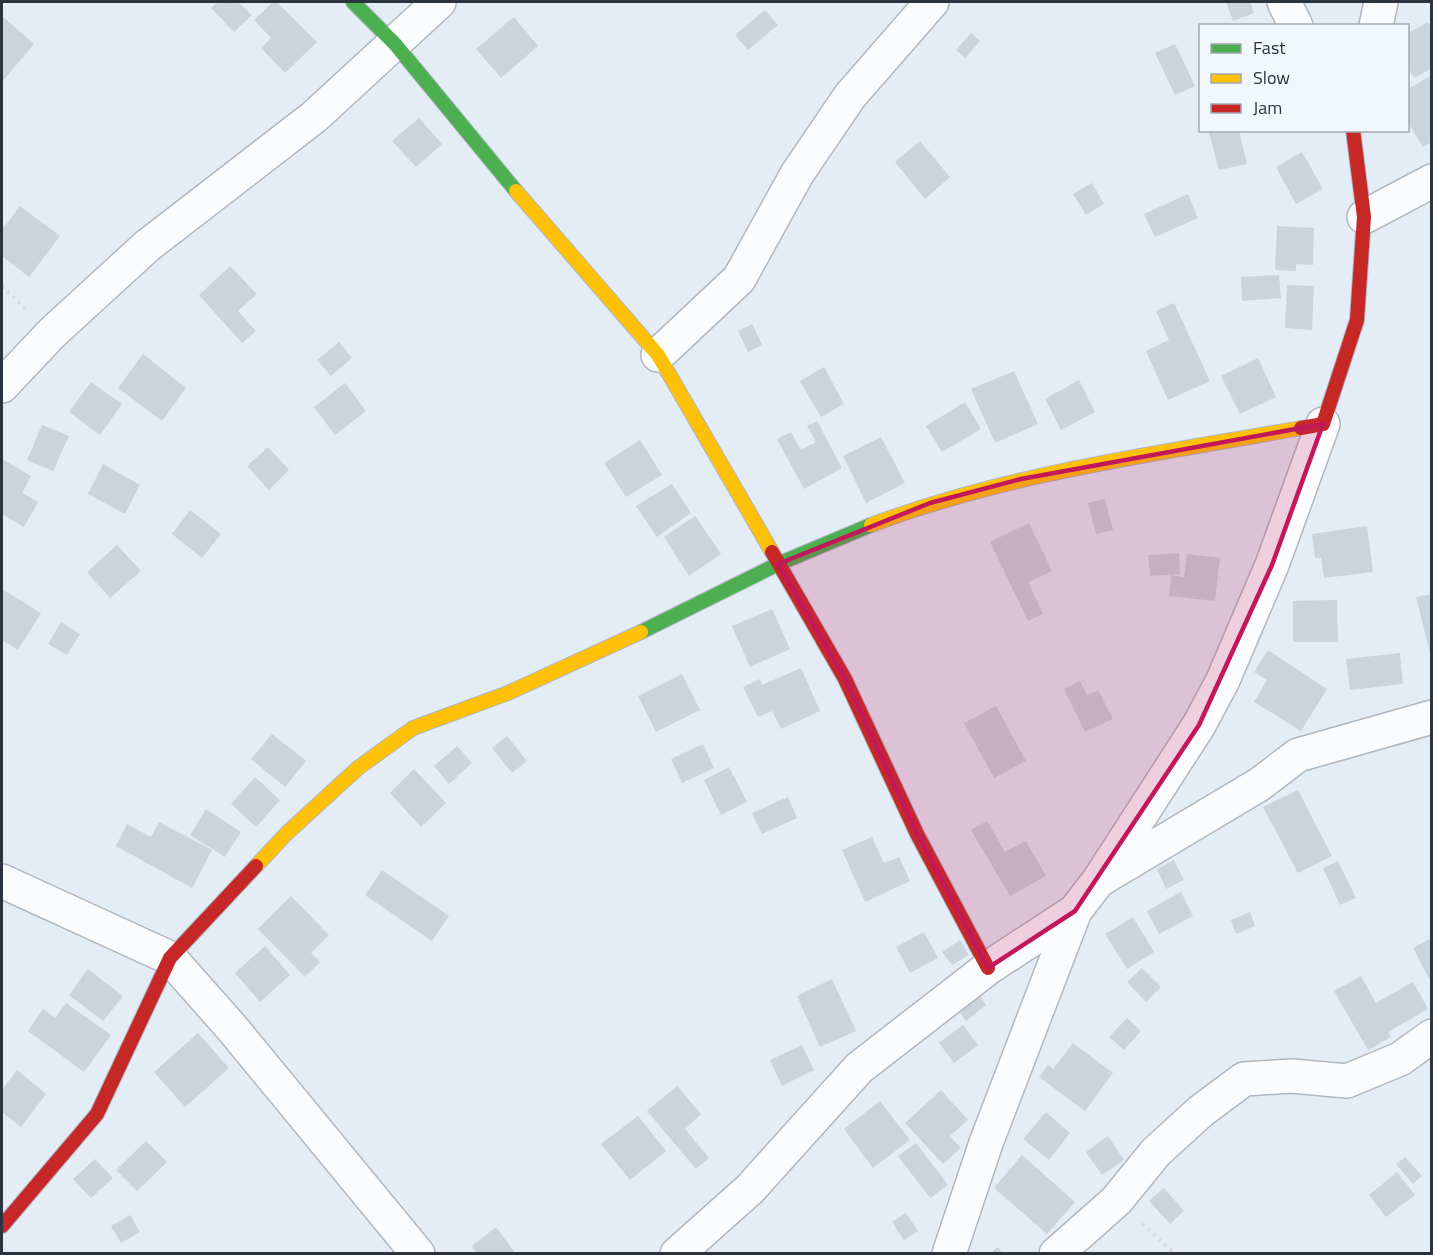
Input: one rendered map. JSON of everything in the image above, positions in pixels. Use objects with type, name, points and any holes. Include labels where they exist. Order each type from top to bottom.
[{"type":"street","points":[[353,2],[395,44],[568,255],[658,355],[845,679],[917,834],[988,968]]},
{"type":"street","points":[[2,386],[52,333],[147,246],[314,117],[439,2]]},
{"type":"street","points":[[658,355],[740,279],[797,174],[850,96],[932,2]]},
{"type":"street","points":[[1284,2],[1295,24]]},
{"type":"street","points":[[1376,24],[1381,2]]},
{"type":"street","points":[[949,1254],[986,1143],[1075,911],[1099,880],[1199,725],[1223,680],[1272,566],[1323,424],[1357,320],[1364,217],[1352,132]]},
{"type":"street","points":[[1364,217],[1431,181]]},
{"type":"street","points":[[2,1226],[97,1114],[170,958],[287,833],[358,768],[413,728],[508,693],[595,655],[778,564],[839,537],[930,503],[1021,478],[1323,424]]},
{"type":"street","points":[[1099,880],[1260,784],[1298,755],[1431,717]]},
{"type":"street","points":[[2,881],[170,958],[232,1028],[418,1254]]},
{"type":"street","points":[[677,1254],[750,1189],[859,1068],[988,968],[1075,911]]},
{"type":"street","points":[[1056,1254],[1116,1201],[1156,1152],[1201,1111],[1244,1080],[1292,1076],[1347,1081],[1400,1059],[1431,1036]]},
{"type":"path","points":[[1116,1201],[1175,1254]]},
{"type":"highlighted area","points":[[1323,424],[1272,565],[1199,725],[1075,911],[988,968],[917,834],[845,679],[778,564],[930,503],[1021,479]]},
{"type":"building","points":[[218,2],[238,2],[252,15],[234,32],[211,8]]},
{"type":"building","points":[[273,2],[277,2],[317,42],[285,73],[261,48],[271,38],[254,20]]},
{"type":"building","points":[[1226,2],[1250,2],[1254,13],[1233,21]]},
{"type":"building","points":[[765,10],[778,25],[748,50],[735,35]]},
{"type":"building","points":[[2,16],[34,44],[2,82]]},
{"type":"building","points":[[514,17],[538,46],[501,78],[476,49]]},
{"type":"building","points":[[1428,22],[1432,28],[1432,68],[1414,78],[1409,69],[1409,32]]},
{"type":"building","points":[[971,33],[980,41],[965,58],[956,50]]},
{"type":"building","points":[[1175,44],[1195,86],[1175,95],[1155,53]]},
{"type":"building","points":[[1432,75],[1432,142],[1423,147],[1409,127],[1409,88]]},
{"type":"building","points":[[419,118],[442,144],[416,167],[392,141]]},
{"type":"building","points":[[1209,132],[1239,132],[1247,164],[1219,170]]},
{"type":"building","points":[[920,141],[950,177],[925,199],[895,162]]},
{"type":"building","points":[[1302,152],[1323,189],[1296,204],[1276,167]]},
{"type":"building","points":[[1092,183],[1104,204],[1086,215],[1073,194]]},
{"type":"building","points":[[1188,194],[1198,218],[1155,237],[1144,214]]},
{"type":"building","points":[[20,206],[60,236],[29,277],[2,256],[2,230]]},
{"type":"building","points":[[1277,226],[1314,228],[1313,265],[1296,264],[1296,271],[1275,270]]},
{"type":"building","points":[[230,266],[257,294],[238,311],[256,331],[242,343],[199,295]]},
{"type":"building","points":[[1279,275],[1281,298],[1242,301],[1241,277]]},
{"type":"building","points":[[1287,285],[1314,286],[1312,330],[1285,328]]},
{"type":"building","points":[[1174,303],[1210,381],[1168,400],[1146,351],[1169,340],[1156,311]]},
{"type":"building","points":[[752,324],[762,345],[748,352],[738,331]]},
{"type":"building","points":[[339,342],[352,358],[331,376],[317,360]]},
{"type":"building","points":[[143,354],[186,388],[162,421],[118,388]]},
{"type":"building","points":[[1258,358],[1276,397],[1240,414],[1221,376]]},
{"type":"building","points":[[824,367],[844,404],[821,417],[800,381]]},
{"type":"building","points":[[1014,371],[1038,424],[995,443],[971,389]]},
{"type":"building","points":[[1079,380],[1095,412],[1061,430],[1045,399]]},
{"type":"building","points":[[91,382],[122,404],[100,435],[69,412]]},
{"type":"building","points":[[345,383],[366,411],[335,435],[314,407]]},
{"type":"building","points":[[965,402],[981,429],[942,452],[926,426]]},
{"type":"building","points":[[817,421],[842,468],[804,489],[777,439],[791,432],[801,450],[816,442],[807,426]]},
{"type":"building","points":[[42,425],[69,436],[53,471],[27,460]]},
{"type":"building","points":[[881,437],[905,483],[866,503],[843,456]]},
{"type":"building","points":[[640,440],[662,475],[626,497],[604,463]]},
{"type":"building","points":[[268,447],[289,470],[269,490],[247,466]]},
{"type":"building","points":[[2,459],[31,476],[22,493],[38,502],[24,527],[2,514]]},
{"type":"building","points":[[103,464],[140,485],[125,514],[88,494]]},
{"type":"building","points":[[672,484],[691,513],[657,537],[636,506]]},
{"type":"building","points":[[1105,499],[1113,530],[1096,534],[1088,503]]},
{"type":"building","points":[[190,510],[221,534],[202,558],[172,534]]},
{"type":"building","points":[[695,516],[721,554],[689,576],[664,537]]},
{"type":"building","points":[[1029,523],[1052,571],[1028,582],[1043,614],[1028,621],[990,542]]},
{"type":"building","points":[[1367,526],[1373,572],[1324,578],[1321,558],[1315,558],[1312,534]]},
{"type":"building","points":[[117,545],[141,571],[110,598],[87,572]]},
{"type":"building","points":[[1179,553],[1180,574],[1150,576],[1148,555]]},
{"type":"building","points":[[1187,554],[1220,558],[1215,601],[1169,596],[1171,575],[1184,577]]},
{"type":"building","points":[[2,589],[41,613],[18,650],[2,640]]},
{"type":"building","points":[[1432,594],[1432,657],[1431,657],[1416,597]]},
{"type":"building","points":[[1337,600],[1338,642],[1293,642],[1293,601]]},
{"type":"building","points":[[772,609],[790,649],[750,667],[732,626]]},
{"type":"building","points":[[61,622],[80,634],[67,655],[48,644]]},
{"type":"building","points":[[1268,650],[1327,689],[1301,731],[1254,702],[1267,680],[1254,672]]},
{"type":"building","points":[[1400,653],[1403,684],[1350,690],[1346,659]]},
{"type":"building","points":[[801,668],[820,711],[781,729],[772,711],[758,717],[743,687],[760,679],[762,685]]},
{"type":"building","points":[[682,674],[700,710],[656,732],[638,696]]},
{"type":"building","points":[[1080,681],[1087,695],[1098,690],[1113,719],[1085,732],[1064,689]]},
{"type":"building","points":[[996,706],[1026,761],[994,778],[964,723]]},
{"type":"building","points":[[272,734],[306,761],[285,787],[251,759]]},
{"type":"building","points":[[507,736],[527,761],[512,773],[492,748]]},
{"type":"building","points":[[703,744],[714,768],[682,783],[671,759]]},
{"type":"building","points":[[457,746],[472,763],[449,784],[434,766]]},
{"type":"building","points":[[729,767],[747,802],[721,815],[704,780]]},
{"type":"building","points":[[414,769],[446,803],[421,827],[390,793]]},
{"type":"building","points":[[255,777],[280,800],[256,827],[231,804]]},
{"type":"building","points":[[1298,790],[1332,856],[1298,873],[1263,807]]},
{"type":"building","points":[[788,797],[797,818],[762,834],[752,813]]},
{"type":"building","points":[[206,809],[241,832],[225,857],[190,835]]},
{"type":"building","points":[[987,821],[1005,852],[1026,841],[1046,876],[1010,896],[971,830]]},
{"type":"building","points":[[159,822],[212,850],[192,888],[116,846],[127,824],[151,837]]},
{"type":"building","points":[[872,837],[884,863],[899,857],[910,881],[865,902],[842,850]]},
{"type":"building","points":[[1174,860],[1184,880],[1166,889],[1157,869]]},
{"type":"building","points":[[1338,861],[1356,898],[1340,905],[1323,868]]},
{"type":"building","points":[[382,870],[449,916],[432,941],[365,895]]},
{"type":"building","points":[[1181,892],[1193,916],[1159,934],[1147,911]]},
{"type":"building","points":[[291,896],[329,935],[311,953],[320,962],[305,977],[258,929]]},
{"type":"building","points":[[1250,912],[1255,926],[1236,934],[1231,920]]},
{"type":"building","points":[[1133,917],[1154,952],[1127,969],[1105,934]]},
{"type":"building","points":[[924,932],[938,958],[910,973],[896,947]]},
{"type":"building","points":[[1432,938],[1432,984],[1413,948]]},
{"type":"building","points":[[960,940],[969,955],[952,965],[942,952]]},
{"type":"building","points":[[265,946],[290,975],[260,1002],[235,973]]},
{"type":"building","points":[[1142,968],[1161,987],[1146,1002],[1127,982]]},
{"type":"building","points":[[88,969],[123,996],[103,1021],[69,995]]},
{"type":"building","points":[[1361,976],[1376,1003],[1413,982],[1428,1009],[1388,1032],[1391,1037],[1368,1050],[1334,991]]},
{"type":"building","points":[[832,979],[856,1031],[820,1047],[797,996]]},
{"type":"building","points":[[978,993],[986,1005],[966,1021],[957,1008]]},
{"type":"building","points":[[66,1003],[111,1035],[84,1072],[28,1031],[43,1009],[55,1018]]},
{"type":"building","points":[[1127,1018],[1141,1031],[1124,1050],[1109,1037]]},
{"type":"building","points":[[963,1025],[978,1045],[954,1063],[939,1043]]},
{"type":"building","points":[[198,1033],[229,1068],[185,1107],[154,1072]]},
{"type":"building","points":[[1073,1043],[1113,1073],[1085,1111],[1039,1077],[1048,1065],[1053,1069]]},
{"type":"building","points":[[802,1045],[814,1070],[782,1086],[770,1060]]},
{"type":"building","points":[[17,1070],[46,1094],[21,1127],[2,1112],[2,1090]]},
{"type":"building","points":[[677,1086],[701,1114],[685,1129],[709,1158],[696,1169],[647,1111]]},
{"type":"building","points":[[941,1090],[968,1120],[950,1136],[961,1148],[943,1164],[905,1123]]},
{"type":"building","points":[[880,1101],[910,1140],[873,1168],[844,1129]]},
{"type":"building","points":[[1046,1112],[1070,1133],[1049,1160],[1023,1139]]},
{"type":"building","points":[[638,1116],[666,1151],[630,1180],[601,1144]]},
{"type":"building","points":[[1108,1136],[1124,1160],[1102,1175],[1086,1152]]},
{"type":"building","points":[[146,1141],[167,1162],[137,1191],[116,1170]]},
{"type":"building","points":[[916,1143],[948,1185],[930,1198],[898,1156]]},
{"type":"building","points":[[1022,1155],[1075,1202],[1047,1234],[994,1188]]},
{"type":"building","points":[[1405,1157],[1422,1176],[1413,1184],[1396,1164]]},
{"type":"building","points":[[95,1159],[113,1178],[91,1198],[73,1179]]},
{"type":"building","points":[[1397,1172],[1415,1195],[1386,1217],[1369,1195]]},
{"type":"building","points":[[1164,1188],[1184,1211],[1170,1224],[1149,1201]]},
{"type":"building","points":[[906,1213],[918,1231],[904,1240],[892,1222]]},
{"type":"building","points":[[130,1215],[140,1232],[121,1243],[111,1226]]},
{"type":"building","points":[[496,1227],[516,1254],[477,1254],[472,1246]]},
{"type":"building","points":[[998,1247],[1003,1254],[989,1254]]},
{"type":"traffic: fast","points":[[353,2],[395,44],[516,191]]},
{"type":"traffic: fast","points":[[641,632],[778,564],[871,525]]},
{"type":"traffic: slow","points":[[516,191],[658,355],[772,552]]},
{"type":"traffic: slow","points":[[871,525],[923,507],[1029,478],[1138,456],[1301,428]]},
{"type":"traffic: slow","points":[[256,866],[287,833],[358,768],[413,728],[508,693],[641,632]]},
{"type":"traffic: jam","points":[[1301,428],[1323,424],[1357,320],[1364,217],[1353,132]]},
{"type":"traffic: jam","points":[[772,552],[845,679],[917,834],[988,968]]},
{"type":"traffic: jam","points":[[2,1226],[97,1114],[170,958],[256,866]]}]
